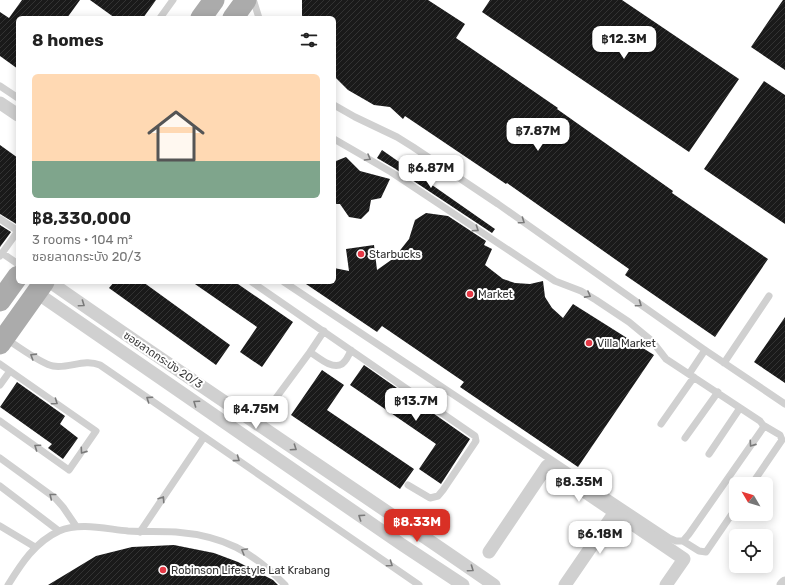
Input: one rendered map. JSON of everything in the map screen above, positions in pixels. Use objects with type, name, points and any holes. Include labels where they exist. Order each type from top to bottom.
[{"type":"main road","points":[[202,16],[214,0]]},
{"type":"main road","points":[[234,16],[246,0]]},
{"type":"main road","points":[[0,300],[16,279]]},
{"type":"main road","points":[[2,341],[44,286]]},
{"type":"street","points":[[0,103],[16,114]]},
{"type":"street","name":"ซอยลาดกระบัง 20/3","points":[[44,286],[157,356],[494,585]]},
{"type":"street","name":"ซอยลาดกระบัง 20/3","points":[[44,286],[147,369],[400,544],[463,585]]},
{"type":"street","points":[[147,369],[157,356]]},
{"type":"street","points":[[245,438],[256,422]]},
{"type":"street","points":[[489,552],[547,466],[684,558],[666,585]]},
{"type":"street","points":[[565,585],[615,512]]},
{"type":"street","points":[[400,544],[412,528]]},
{"type":"street","points":[[444,573],[454,557]]},
{"type":"lane","points":[[161,16],[173,0]]},
{"type":"lane","points":[[251,0],[254,2],[258,16]]},
{"type":"lane","points":[[0,86],[16,97]]},
{"type":"lane","points":[[336,106],[397,137],[413,147],[504,208],[705,350],[785,404]]},
{"type":"lane","points":[[336,140],[391,172],[555,281],[581,291],[596,300],[644,333],[666,359],[718,392],[763,425],[780,435],[782,440],[757,477]]},
{"type":"lane","points":[[0,219],[16,230]]},
{"type":"lane","points":[[16,234],[1,254],[16,263]]},
{"type":"lane","points":[[255,284],[475,436],[476,441],[438,496],[430,498],[408,485]]},
{"type":"lane","points":[[287,284],[669,538],[676,541],[684,541],[699,551],[706,552],[729,518]]},
{"type":"lane","points":[[724,363],[769,296]]},
{"type":"lane","points":[[270,406],[324,331]]},
{"type":"lane","points":[[2,341],[53,366],[88,362],[93,362],[100,365],[419,585]]},
{"type":"lane","points":[[310,352],[337,366],[341,364],[351,350]]},
{"type":"lane","points":[[661,424],[692,375],[705,350]]},
{"type":"lane","points":[[0,364],[96,431],[69,470],[0,421]]},
{"type":"lane","points":[[0,385],[10,371]]},
{"type":"lane","points":[[685,438],[718,392]]},
{"type":"lane","points":[[709,454],[740,408]]},
{"type":"lane","points":[[684,541],[760,433],[763,425]]},
{"type":"lane","points":[[140,532],[204,437]]},
{"type":"lane","points":[[0,458],[55,498],[76,526]]},
{"type":"lane","points":[[0,486],[59,531]]},
{"type":"lane","points":[[0,526],[35,547]]},
{"type":"lane","points":[[8,585],[35,547],[59,531],[76,526],[140,532],[176,532],[227,542],[257,560],[285,585]]},
{"type":"building","points":[[22,0],[80,0],[68,16],[16,16],[16,68],[0,56],[0,12],[9,18]]},
{"type":"building","points":[[90,0],[156,0],[144,16],[112,16]]},
{"type":"building","points":[[302,0],[428,0],[465,24],[456,38],[558,108],[557,109],[673,191],[672,193],[768,259],[715,337],[625,275],[629,269],[507,183],[506,184],[405,116],[403,119],[390,107],[374,105],[348,90],[336,78],[336,16],[302,16]]},
{"type":"building","points":[[490,0],[622,0],[739,79],[689,152],[482,12]]},
{"type":"building","points":[[783,0],[785,0],[785,70],[751,47]]},
{"type":"building","points":[[764,81],[785,95],[785,224],[704,169]]},
{"type":"building","points":[[0,145],[16,157],[16,224],[0,214]]},
{"type":"building","points":[[382,150],[495,229],[492,233],[377,158]]},
{"type":"building","points":[[346,157],[360,171],[390,179],[381,198],[371,200],[369,211],[361,219],[349,217],[340,204],[336,204],[336,161]]},
{"type":"building","points":[[426,213],[448,216],[486,241],[484,245],[492,249],[485,265],[503,279],[515,283],[530,284],[543,281],[545,297],[552,308],[563,318],[573,304],[654,355],[578,467],[460,387],[464,382],[382,326],[377,332],[306,284],[336,284],[336,268],[349,271],[346,249],[374,245],[377,270],[394,258],[409,239],[415,220]]},
{"type":"building","points":[[0,225],[11,232],[0,247]]},
{"type":"building","points":[[112,284],[146,284],[230,345],[216,365],[109,288]]},
{"type":"building","points":[[195,284],[238,284],[293,322],[262,367],[240,352],[257,327]]},
{"type":"building","points":[[785,317],[785,383],[754,362]]},
{"type":"building","points":[[364,365],[470,439],[441,484],[419,469],[436,444],[350,385]]},
{"type":"building","points":[[322,370],[344,385],[327,410],[414,469],[400,489],[291,415]]},
{"type":"building","points":[[17,382],[65,416],[60,424],[78,438],[63,459],[48,448],[52,444],[0,407]]},
{"type":"building","name":"Robinson Lifestyle Lat Krabang","points":[[174,545],[214,553],[238,562],[273,580],[278,585],[48,585],[96,556],[132,547]]},
{"type":"place","name":"Starbucks","points":[[361,254]]},
{"type":"place","name":"Market","points":[[470,294]]},
{"type":"place","name":"Villa Market","points":[[589,343]]},
{"type":"place","name":"Robinson Lifestyle Lat Krabang","points":[[163,570]]}]
